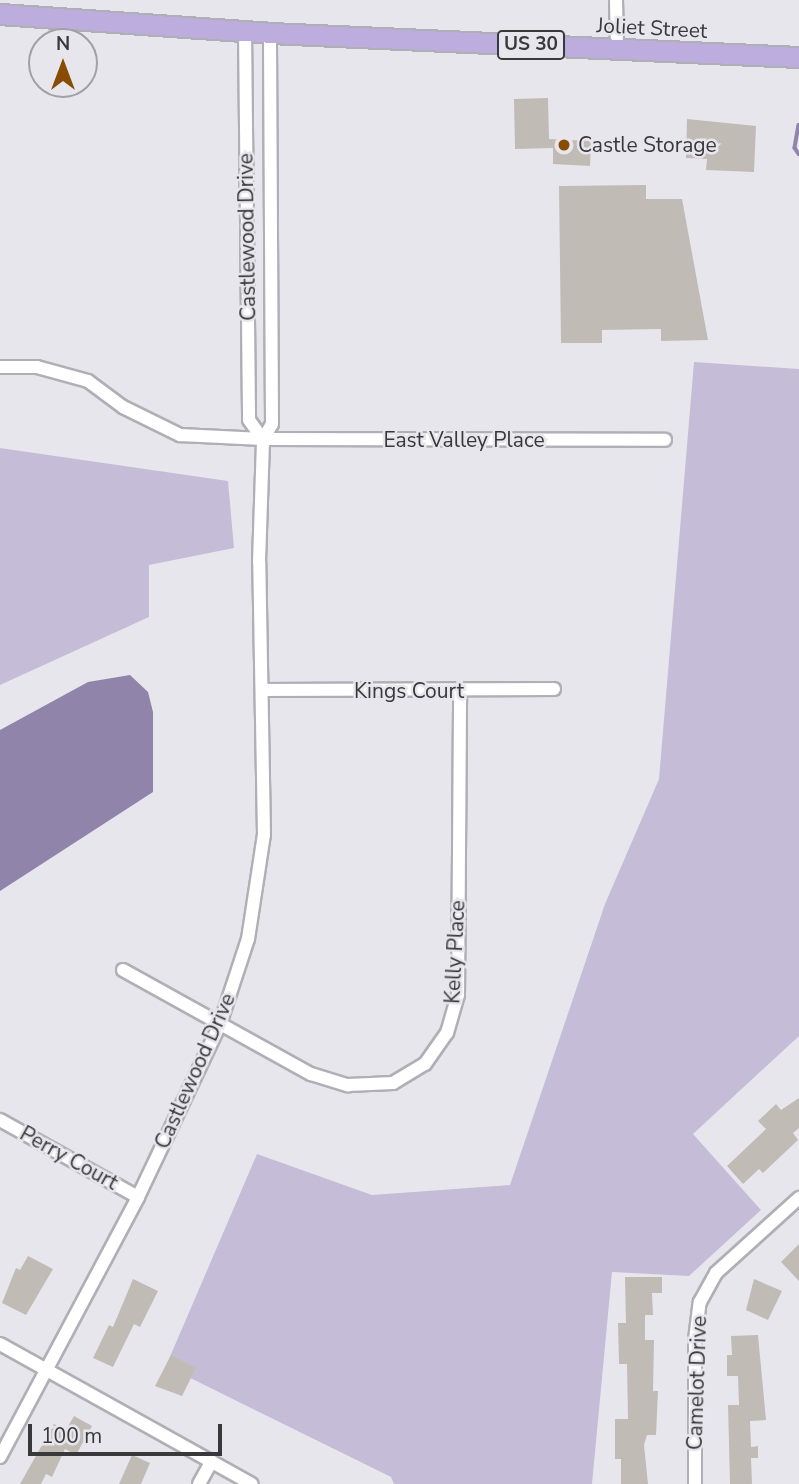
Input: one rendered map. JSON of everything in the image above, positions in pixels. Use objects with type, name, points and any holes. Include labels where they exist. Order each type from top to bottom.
[{"type":"main road","name":"Joliet Street","points":[[0,14],[270,33],[796,57]]},
{"type":"street","points":[[616,0],[617,49]]},
{"type":"street","name":"Castlewood Drive","points":[[245,31],[249,419],[263,439]]},
{"type":"street","name":"Castlewood Drive","points":[[0,1457],[138,1197],[220,1024],[248,939],[264,835],[264,690],[259,562],[263,439],[272,424],[270,33]]},
{"type":"street","name":"East Valley Place","points":[[0,366],[37,367],[88,381],[123,407],[180,435],[263,439],[666,440]]},
{"type":"street","name":"Kings Court","points":[[264,690],[460,692],[554,689]]},
{"type":"street","name":"Kelly Place","points":[[123,970],[311,1074],[348,1085],[393,1083],[425,1064],[447,1033],[458,995],[460,692]]},
{"type":"street","name":"Perry Court","points":[[0,1120],[138,1197]]},
{"type":"street","name":"Camelot Drive","points":[[695,1484],[695,1340],[700,1302],[716,1273],[799,1198]]},
{"type":"street","points":[[0,1343],[48,1367],[251,1484]]},
{"type":"street","points":[[199,1484],[212,1461]]},
{"type":"shaded area","points":[[694,362],[799,369],[799,1036],[693,1134],[761,1210],[689,1276],[612,1272],[592,1484],[394,1484],[391,1477],[166,1366],[257,1154],[372,1195],[510,1185],[605,904],[659,779]]},
{"type":"shaded area","points":[[0,448],[228,481],[234,548],[149,565],[149,617],[0,685]]},
{"type":"shaded area","points":[[130,675],[148,692],[153,712],[153,792],[0,891],[0,730],[88,682]]},
{"type":"building","points":[[548,98],[549,139],[591,141],[590,166],[553,164],[553,148],[515,149],[514,99]]},
{"type":"building","points":[[687,119],[756,126],[754,172],[706,170],[707,159],[686,158]]},
{"type":"building","points":[[646,185],[646,199],[682,199],[708,340],[661,341],[661,329],[602,330],[602,343],[561,343],[559,186]]},
{"type":"building","points":[[799,1098],[799,1128],[793,1133],[798,1140],[763,1173],[759,1169],[743,1184],[727,1166],[766,1129],[758,1121],[776,1104],[781,1110]]},
{"type":"building","points":[[799,1244],[799,1281],[781,1262]]},
{"type":"building","points":[[28,1256],[53,1269],[26,1315],[2,1303],[16,1268],[20,1270]]},
{"type":"building","points":[[625,1277],[662,1277],[662,1293],[652,1293],[653,1315],[645,1315],[645,1340],[654,1340],[653,1391],[658,1391],[656,1435],[647,1435],[644,1445],[648,1484],[621,1484],[621,1459],[615,1459],[615,1419],[628,1419],[627,1364],[619,1364],[618,1323],[626,1323]]},
{"type":"building","points":[[133,1279],[158,1291],[140,1327],[134,1324],[113,1367],[93,1358],[109,1325],[113,1327]]},
{"type":"building","points":[[754,1279],[782,1291],[768,1320],[746,1310]]},
{"type":"building","points":[[758,1335],[766,1420],[750,1421],[751,1447],[758,1446],[758,1458],[751,1458],[752,1484],[730,1484],[728,1405],[739,1405],[738,1376],[727,1376],[727,1355],[732,1355],[731,1336]]},
{"type":"building","points":[[171,1355],[196,1368],[182,1396],[155,1386]]},
{"type":"building","points":[[74,1416],[92,1426],[76,1455],[65,1449],[52,1477],[46,1474],[41,1484],[20,1484],[54,1424],[66,1430]]},
{"type":"building","points":[[132,1455],[150,1463],[141,1484],[119,1484]]},
{"type":"waterway","points":[[799,125],[795,148],[799,154]]},
{"type":"place","name":"Castle Storage","points":[[564,145]]}]
